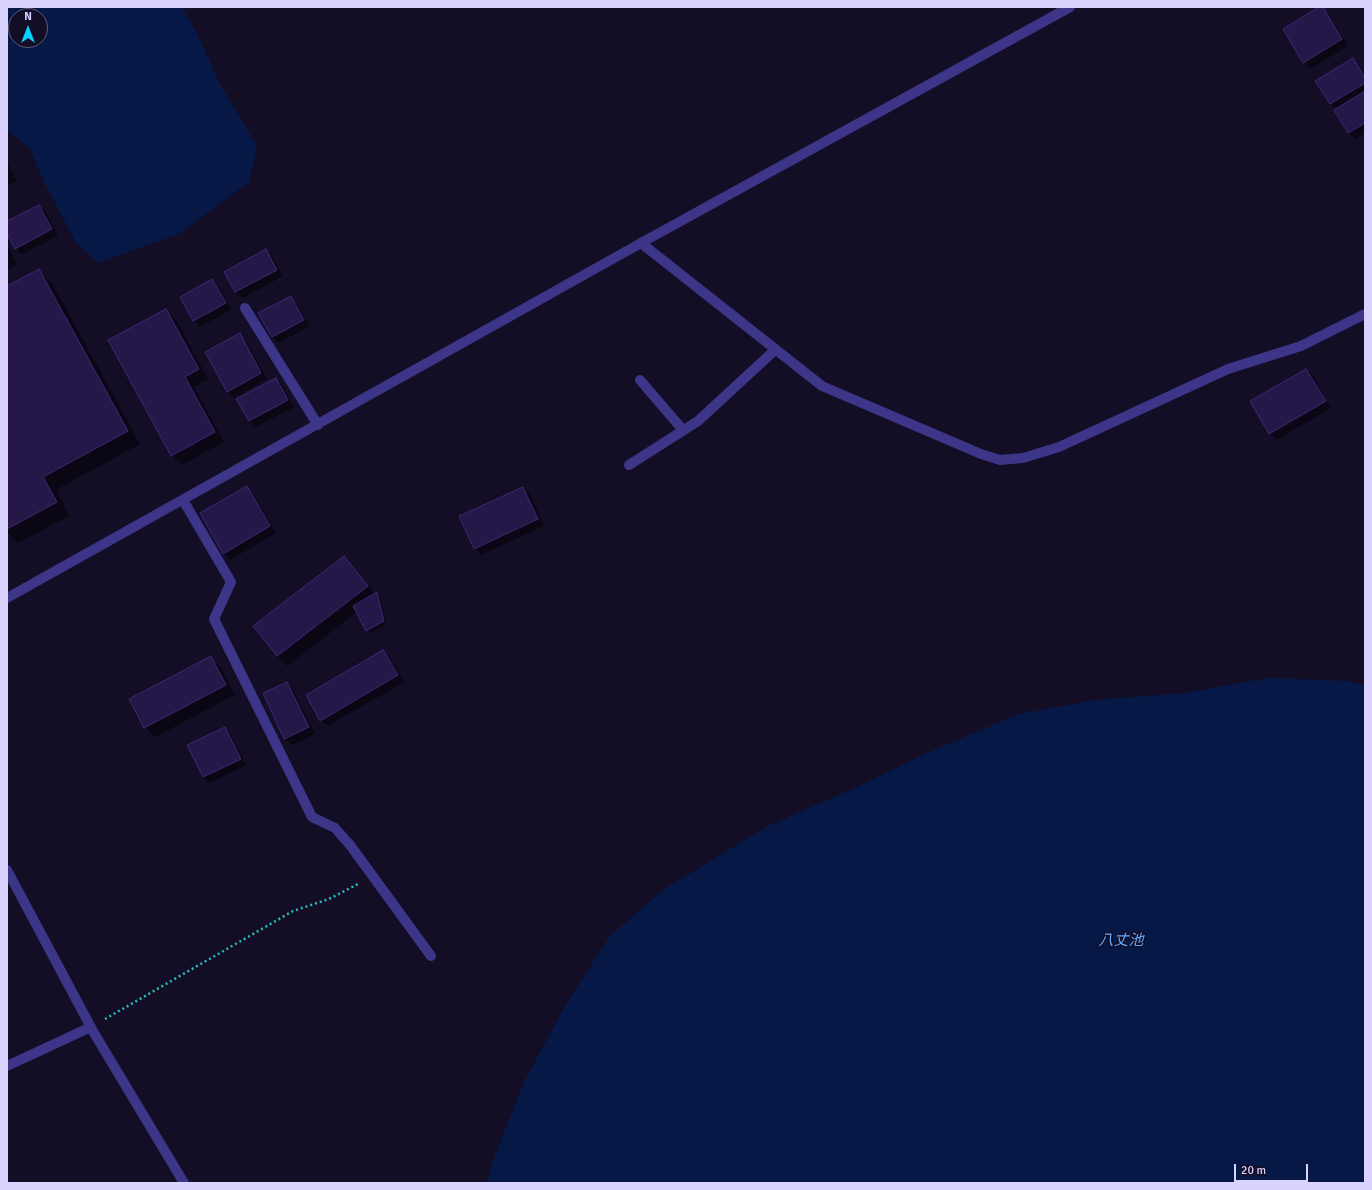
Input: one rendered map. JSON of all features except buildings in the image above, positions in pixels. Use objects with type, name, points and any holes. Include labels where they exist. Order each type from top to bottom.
[{"type":"street","points":[[7,598],[641,243],[1070,7]]},
{"type":"street","points":[[641,243],[822,386],[981,454],[1000,460],[1023,458],[1059,447],[1228,369],[1301,346],[1365,314]]},
{"type":"street","points":[[245,308],[318,424]]},
{"type":"street","points":[[629,465],[698,421],[775,350]]},
{"type":"street","points":[[640,380],[683,430]]},
{"type":"street","points":[[183,500],[231,582],[214,619],[312,817],[335,828],[350,845],[431,956]]},
{"type":"street","points":[[7,870],[91,1027],[184,1183]]},
{"type":"street","points":[[7,1066],[91,1027]]},
{"type":"path","points":[[91,1027],[293,911],[329,899],[373,876]]},
{"type":"water","points":[[7,7],[182,7],[198,36],[220,84],[257,146],[249,182],[180,233],[99,263],[77,244],[44,182],[30,149],[7,130]]},
{"type":"water","name":"八丈池","points":[[1268,678],[1348,681],[1365,686],[1365,1183],[488,1183],[491,1166],[524,1082],[565,1006],[609,937],[663,890],[766,827],[857,787],[931,751],[1019,714],[1096,700],[1184,693]]}]
